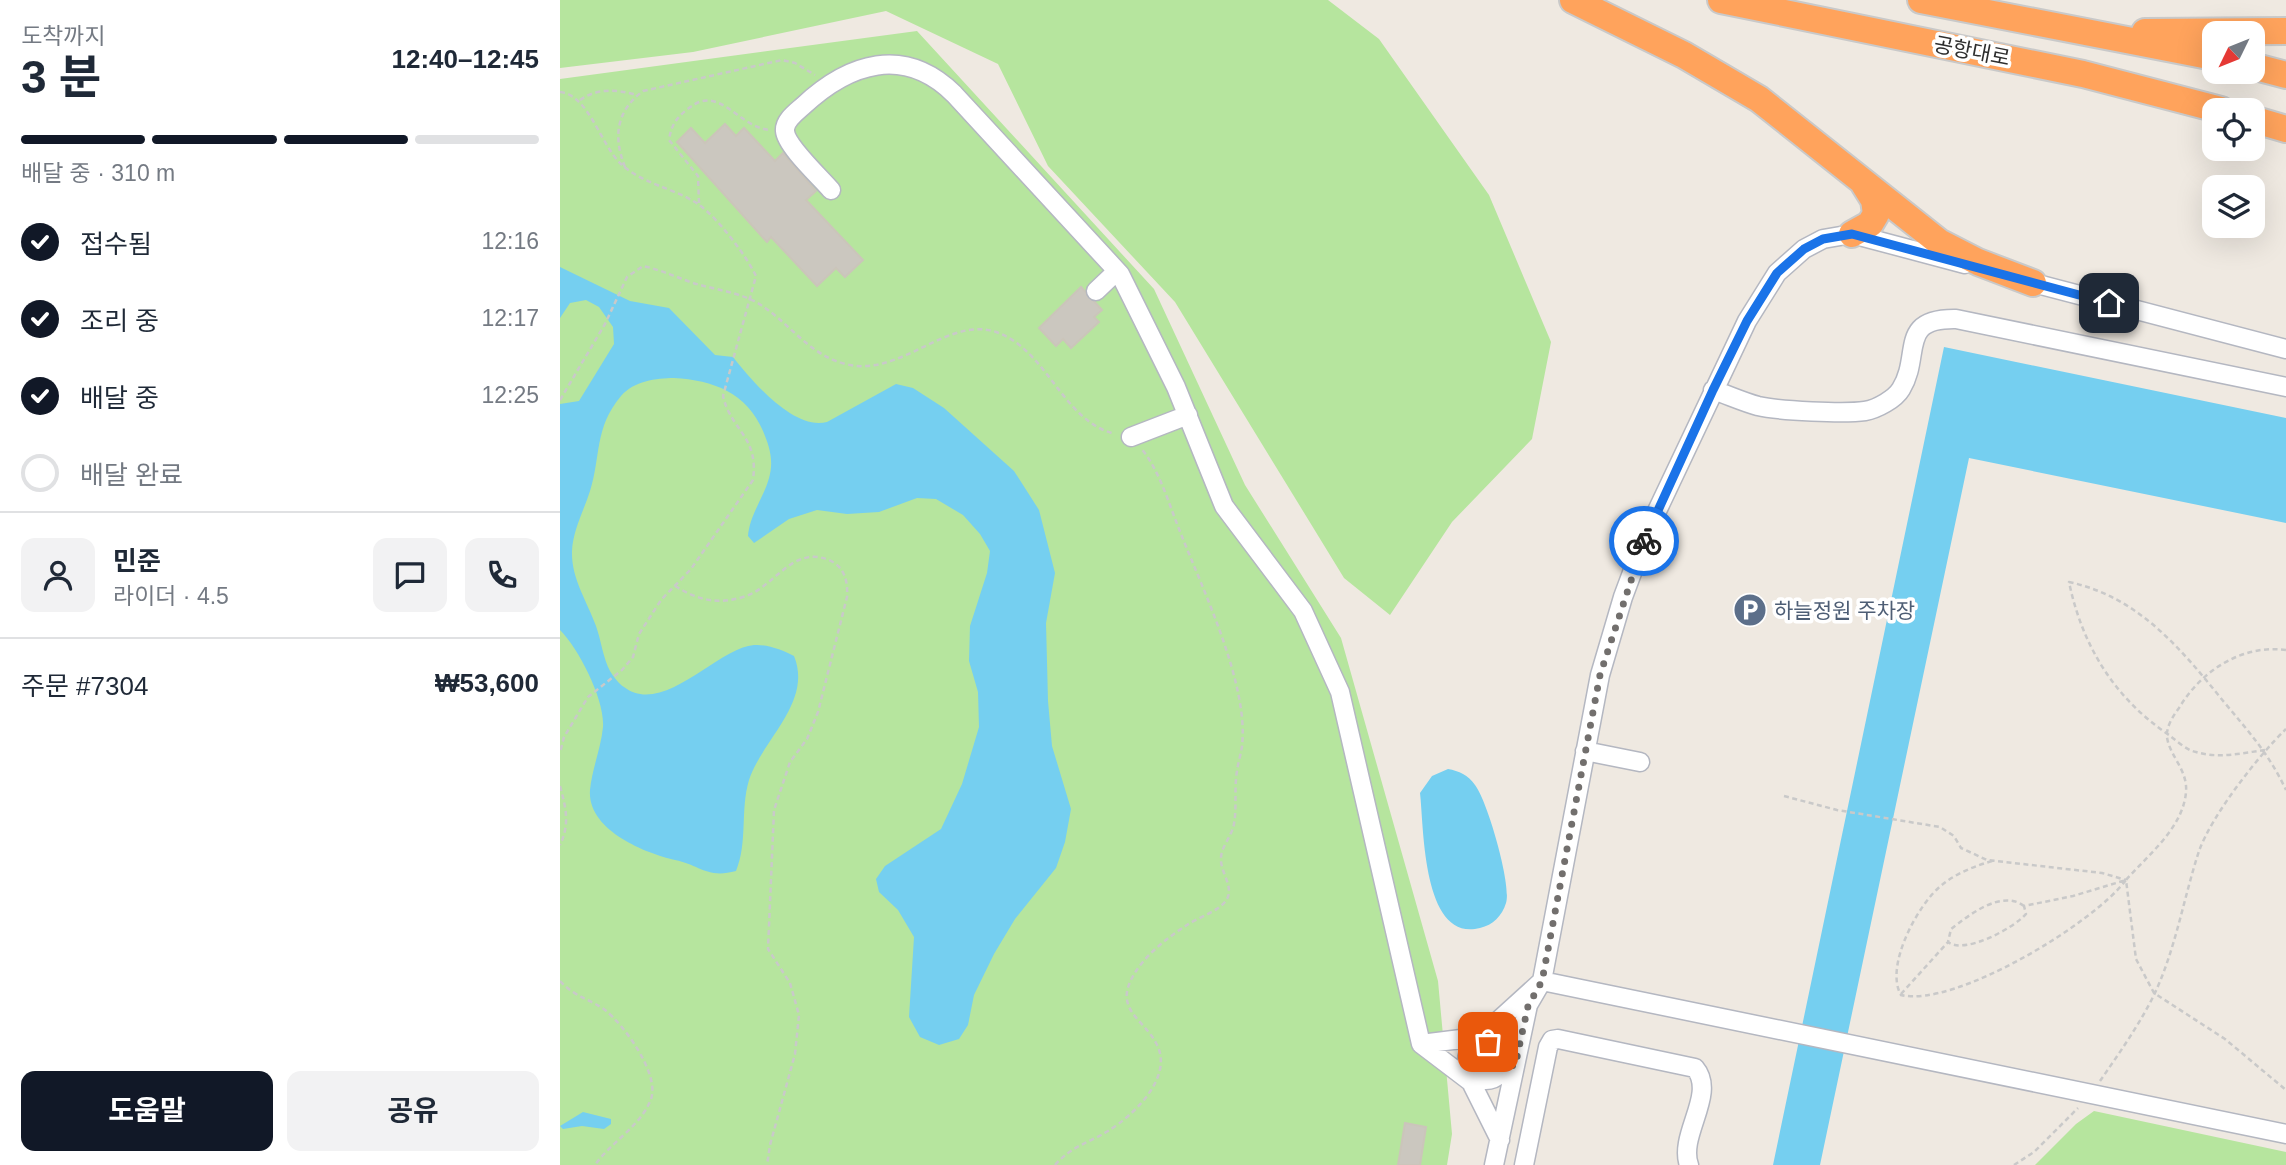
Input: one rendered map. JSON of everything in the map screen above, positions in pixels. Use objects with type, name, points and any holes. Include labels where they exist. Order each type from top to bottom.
[{"type":"highway","points":[[1573,0],[1684,54],[1741,87],[1801,131],[1939,242],[1978,262],[2033,283]]},
{"type":"highway","name":"공항대로","points":[[1721,0],[2083,74],[2202,105]]},
{"type":"highway","name":"공항대로","points":[[1921,0],[2202,55]]},
{"type":"highway","points":[[2088,32],[2286,31]]},
{"type":"highway","points":[[2265,69],[2286,75]]},
{"type":"highway","points":[[2265,123],[2286,129]]},
{"type":"highway","points":[[1852,234],[1870,224],[1876,214],[1874,200],[1863,183]]},
{"type":"street","points":[[831,190],[790,144],[785,128],[793,115],[828,86],[852,72],[875,65],[904,66],[932,75],[954,94],[1117,271],[1137,303],[1188,415],[1224,506],[1303,611],[1340,692],[1421,1044],[1474,1079],[1494,1078],[1510,1065]]},
{"type":"street","points":[[1494,1165],[1510,1065],[1528,1006],[1542,981],[1600,675],[1623,597],[1648,530],[1713,390],[1747,321],[1777,273],[1804,249],[1823,239],[1852,234],[2286,349]]},
{"type":"street","points":[[1096,291],[1117,271]]},
{"type":"street","points":[[1713,390],[1760,407],[1866,411],[1887,402],[1901,389],[1914,338],[1922,325],[1938,319],[1955,319],[2286,387]]},
{"type":"street","points":[[1131,437],[1188,415]]},
{"type":"street","points":[[1585,751],[1640,762]]},
{"type":"street","points":[[1542,981],[2286,1134]]},
{"type":"street","points":[[1500,1140],[1469,1068],[1468,1055],[1487,1031],[1542,981]]},
{"type":"street","points":[[1524,1165],[1548,1047],[1552,1040],[1558,1038],[1695,1068],[1703,1084],[1687,1151],[1689,1165]]},
{"type":"street","points":[[1421,1044],[1480,1039],[1499,1047],[1510,1065]]},
{"type":"path","points":[[626,169],[618,148],[619,130],[628,102],[643,91],[782,60],[805,67],[828,86]]},
{"type":"path","points":[[580,100],[588,94],[612,90],[637,95]]},
{"type":"path","points":[[560,92],[580,100],[604,145],[626,169],[699,205],[750,264],[756,276],[734,348],[723,396],[726,408],[752,447],[755,463],[753,480],[691,569],[661,600],[639,634],[633,657],[622,670],[588,697],[564,737],[560,753]]},
{"type":"path","points":[[699,205],[698,176],[669,139],[671,127],[680,115],[697,101],[709,98],[760,129],[785,128]]},
{"type":"path","points":[[560,400],[605,324],[622,285],[634,270],[643,266],[748,299],[767,310],[816,352],[850,365],[877,366],[898,361],[948,336],[978,329],[996,332],[1029,355],[1091,423],[1105,432],[1131,437],[1155,467],[1226,649],[1239,707],[1243,744],[1237,772],[1234,826],[1221,856],[1229,887],[1227,898],[1220,907],[1165,941],[1131,980],[1127,1000],[1130,1012],[1156,1040],[1162,1058],[1154,1085],[1124,1119],[1106,1133],[1070,1149],[1055,1165]]},
{"type":"path","points":[[676,586],[695,598],[719,602],[745,597],[760,590],[791,563],[807,558],[822,558],[834,562],[848,582],[847,597],[824,694],[807,739],[790,762],[774,810],[768,949],[790,983],[799,1015],[795,1054],[767,1165]]},
{"type":"path","points":[[2265,750],[2221,756],[2193,752],[2167,734],[2118,691],[2100,664],[2084,636],[2069,582],[2095,587],[2166,633],[2265,750],[2285,788]]},
{"type":"path","points":[[1900,995],[1954,990],[1977,981],[2083,920],[2117,892],[2162,842],[2176,821],[2186,792],[2181,764],[2169,745],[2167,734],[2186,695],[2220,665],[2242,654],[2266,648],[2286,650]]},
{"type":"path","points":[[2014,1165],[2034,1152],[2092,1093],[2154,993],[2179,922],[2200,848],[2265,750],[2286,729]]},
{"type":"path","points":[[560,786],[568,815],[566,833],[560,845]]},
{"type":"path","points":[[1784,796],[1837,810],[1940,827],[1954,836],[1961,848],[1992,861],[2102,873],[2126,880]]},
{"type":"path","points":[[1900,995],[1897,979],[1899,953],[1913,920],[1942,884],[1992,861]]},
{"type":"path","points":[[2024,906],[2073,896],[2126,880]]},
{"type":"path","points":[[2126,880],[2136,959],[2154,993],[2225,1040],[2286,1090]]},
{"type":"path","points":[[2017,900],[2024,906],[2026,914],[2011,929],[1965,946],[1955,946],[1948,942],[1947,936],[1951,929],[1977,911],[2004,901],[2017,900]]},
{"type":"path","points":[[1900,995],[1948,942]]},
{"type":"path","points":[[560,981],[578,997],[613,1017],[636,1045],[652,1085],[652,1097],[644,1111],[595,1165]]},
{"type":"green space","points":[[560,0],[1328,0],[1379,39],[1489,195],[1551,342],[1532,439],[1452,522],[1390,615],[1344,578],[1175,302],[1048,166],[998,64],[886,11],[693,52],[560,68]]},
{"type":"green space","points":[[917,31],[1154,289],[1245,485],[1341,638],[1438,981],[1452,1134],[1447,1165],[560,1165],[560,79]]},
{"type":"green space","points":[[2094,1111],[2286,1152],[2286,1165],[2035,1165],[2076,1124]]},
{"type":"water","points":[[560,267],[630,301],[669,308],[715,355],[733,357],[775,402],[801,419],[814,423],[827,422],[896,384],[913,388],[944,408],[1014,471],[1039,510],[1055,573],[1046,623],[1052,746],[1071,809],[1065,842],[1056,868],[1015,919],[994,954],[974,995],[968,1025],[959,1039],[939,1045],[920,1037],[909,1017],[914,937],[898,910],[879,892],[876,879],[885,866],[941,829],[962,784],[979,727],[978,692],[969,661],[970,626],[987,573],[990,551],[980,534],[963,515],[936,499],[917,498],[879,512],[847,514],[817,510],[789,519],[754,543],[748,536],[749,527],[767,485],[771,462],[763,431],[748,407],[727,391],[688,379],[653,380],[626,391],[612,408],[602,431],[590,491],[572,551],[574,571],[610,671],[624,687],[639,694],[656,694],[673,688],[739,649],[759,645],[794,656],[798,673],[792,705],[755,765],[749,780],[742,849],[736,871],[711,872],[649,852],[620,837],[598,817],[592,804],[590,790],[603,727],[600,703],[575,649],[560,630],[560,404],[579,401],[614,344],[613,327],[599,307],[586,300],[570,303],[560,318]]},
{"type":"water","points":[[1944,347],[2286,418],[2286,523],[1969,458],[1820,1165],[1773,1165]]},
{"type":"water","points":[[1448,769],[1463,774],[1475,785],[1486,807],[1502,862],[1506,903],[1496,919],[1480,928],[1461,928],[1447,918],[1437,901],[1425,855],[1420,793],[1432,776]]},
{"type":"water","points":[[583,1112],[611,1119],[611,1124],[604,1129],[582,1126],[563,1129],[560,1126]]},
{"type":"building","points":[[725,124],[736,136],[744,128],[775,161],[783,153],[816,191],[806,200],[863,260],[845,277],[836,268],[817,286],[771,237],[767,242],[677,142],[691,128],[705,143]]},
{"type":"building","points":[[1081,287],[1102,310],[1094,317],[1099,322],[1071,348],[1063,339],[1056,346],[1039,328]]},
{"type":"building","points":[[1405,1123],[1426,1127],[1420,1165],[1398,1165]]},
{"type":"way so far","points":[[1488,1042],[1494,1043],[1503,1052],[1505,1064],[1515,1066],[1528,1006],[1542,981],[1600,675],[1623,597],[1644,541]]},
{"type":"place","name":"하늘정원 주차장","points":[[1750,610]]},
{"type":"route","points":[[1644,541],[1747,321],[1777,273],[1804,249],[1823,239],[1852,234],[2109,303]]}]
